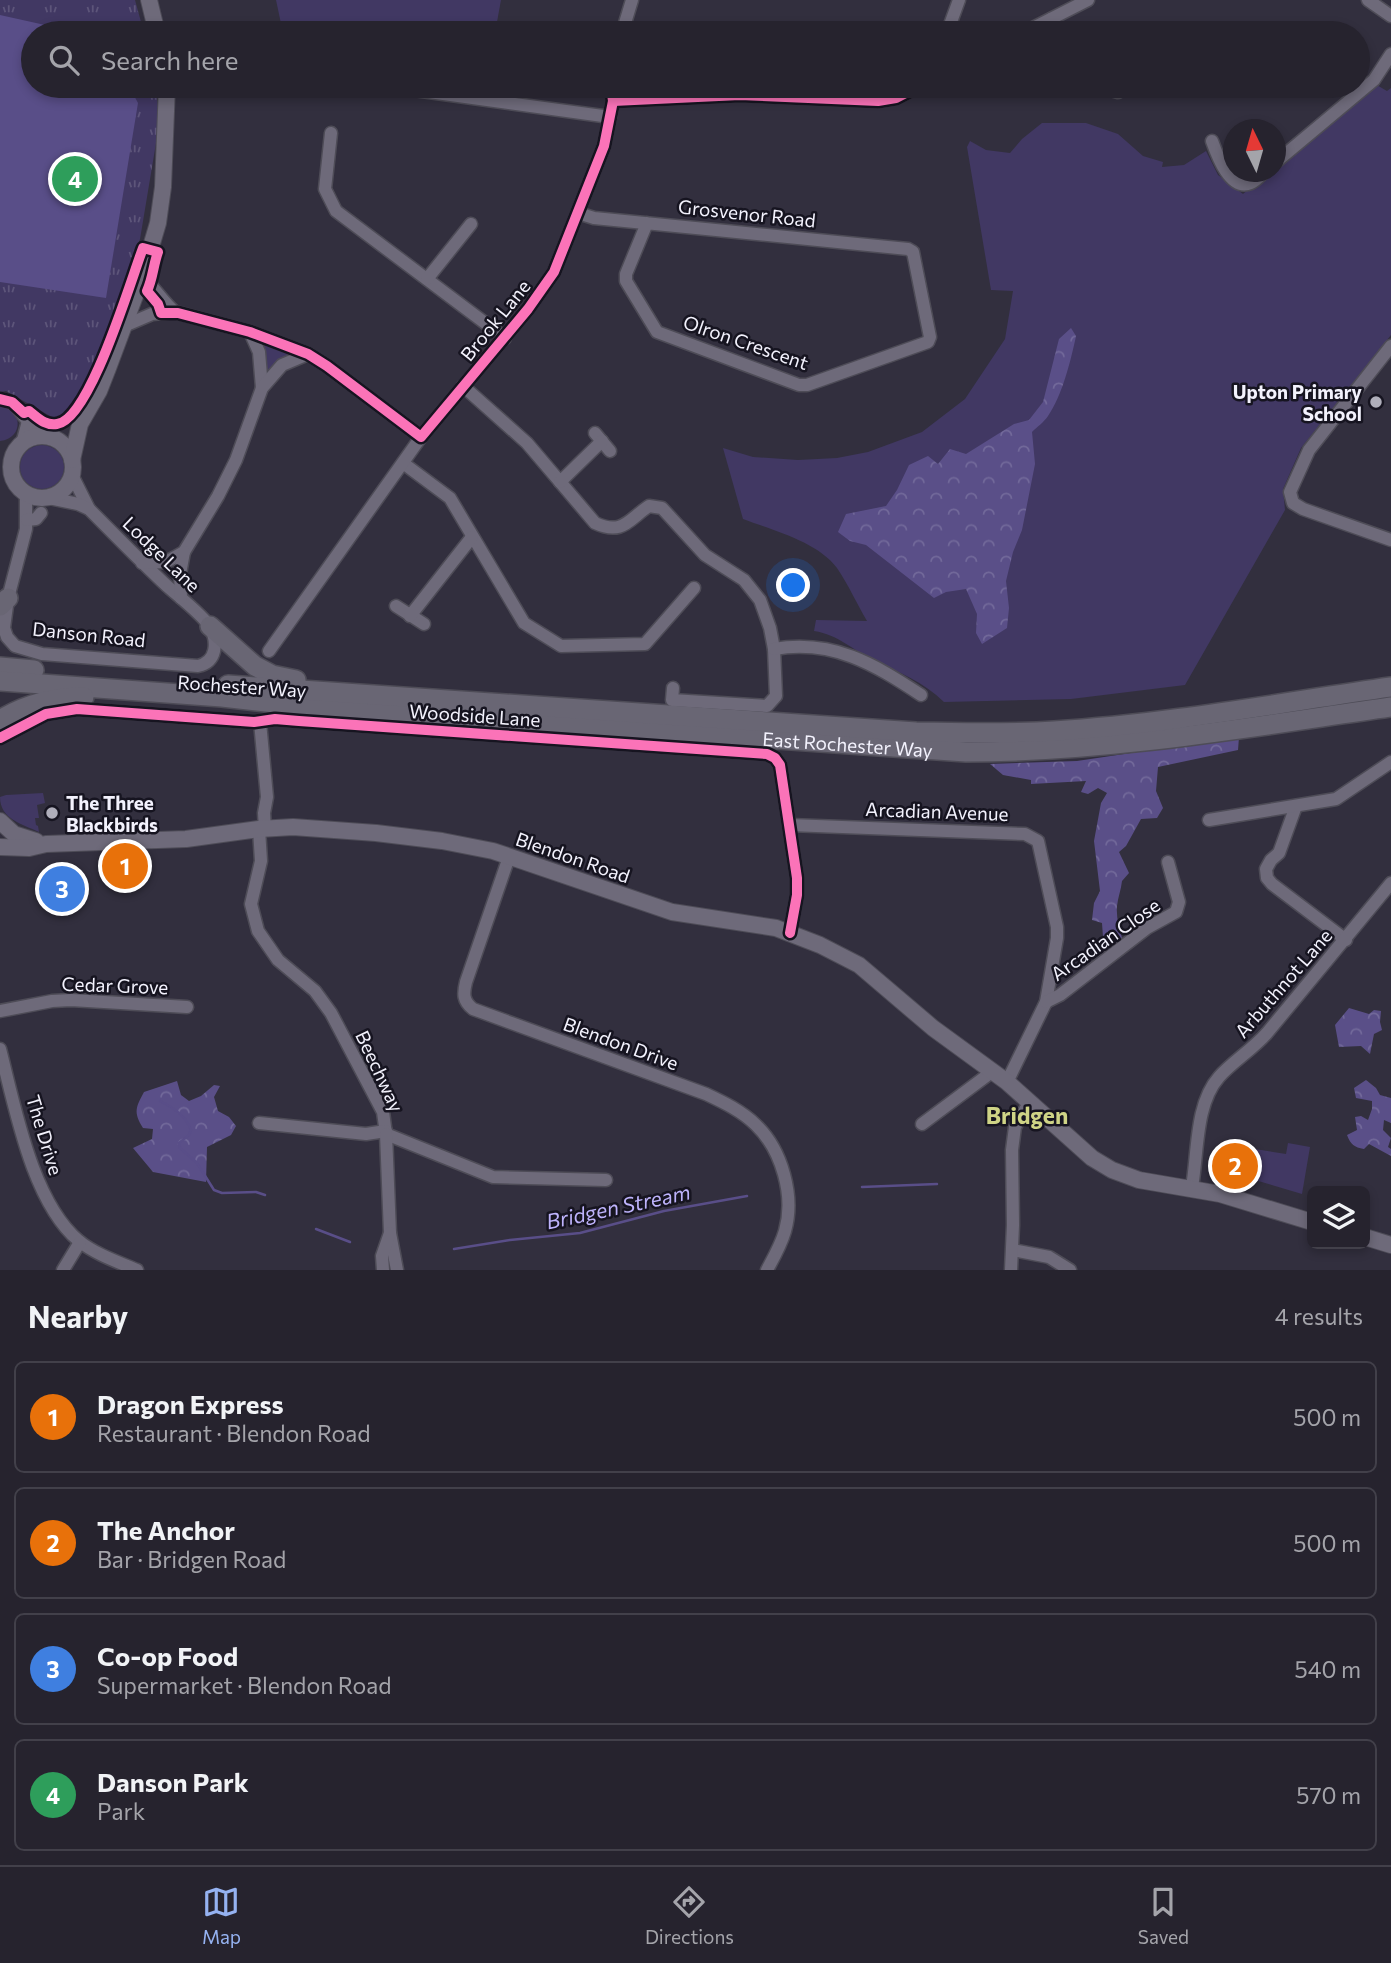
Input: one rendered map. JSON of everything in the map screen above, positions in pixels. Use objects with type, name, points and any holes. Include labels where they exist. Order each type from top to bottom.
[{"type":"highway","points":[[210,626],[255,666],[272,675],[307,682],[442,692],[484,702]]},
{"type":"highway","name":"Rochester Way","points":[[0,667],[484,702]]},
{"type":"highway","name":"Rochester Way","points":[[0,681],[222,697],[302,706]]},
{"type":"highway","name":"East Rochester Way","points":[[484,702],[916,732],[985,733],[1124,725],[1391,687]]},
{"type":"highway","points":[[0,720],[42,702],[73,697],[268,708],[302,706]]},
{"type":"highway","name":"East Rochester Way","points":[[302,706],[966,752],[1042,751],[1112,746],[1391,707]]},
{"type":"main road","points":[[149,0],[154,21]]},
{"type":"main road","points":[[0,473],[20,488],[40,498],[45,505],[62,491],[72,468],[80,424],[99,391],[142,277],[158,223],[163,187],[167,98]]},
{"type":"main road","points":[[0,452],[80,424]]},
{"type":"main road","points":[[46,437],[63,445],[72,468]]},
{"type":"main road","points":[[20,447],[11,466],[20,488]]},
{"type":"main road","name":"Blendon Road","points":[[0,821],[19,837],[46,844]]},
{"type":"main road","name":"Blendon Road","points":[[0,847],[29,848],[46,844],[186,839],[262,829],[323,828],[376,833],[474,847],[672,912],[759,925],[790,933],[859,965],[933,1028],[1007,1082],[1092,1158],[1112,1170],[1151,1182],[1192,1187],[1307,1221]]},
{"type":"main road","points":[[1370,1239],[1391,1245]]},
{"type":"street","points":[[626,21],[632,0]]},
{"type":"street","points":[[951,21],[959,0]]},
{"type":"street","points":[[1047,21],[1088,0]]},
{"type":"street","points":[[1368,0],[1391,16]]},
{"type":"street","points":[[1370,83],[1391,54]]},
{"type":"street","points":[[472,98],[610,117]]},
{"type":"street","name":"Brook Lane","points":[[269,650],[421,438],[505,338],[554,272],[604,146],[612,98]]},
{"type":"street","points":[[613,102],[686,98]]},
{"type":"street","points":[[809,98],[878,101],[892,98]]},
{"type":"street","points":[[1286,154],[1352,98]]},
{"type":"street","points":[[331,133],[325,189],[336,211],[505,338]]},
{"type":"street","points":[[1212,141],[1223,168]]},
{"type":"street","name":"Grosvenor Road","points":[[578,213],[594,218],[908,249],[913,252]]},
{"type":"street","name":"Olron Crescent","points":[[647,223],[626,274],[626,281],[652,327],[799,385],[807,385],[928,342],[930,337],[913,252]]},
{"type":"street","points":[[427,279],[471,224]]},
{"type":"street","points":[[142,277],[175,312]]},
{"type":"street","points":[[124,326],[152,314],[175,312],[250,332],[308,354],[421,438]]},
{"type":"street","points":[[250,332],[259,352],[262,388]]},
{"type":"street","points":[[1391,346],[1309,450],[1290,492],[1293,503],[1303,509],[1391,540]]},
{"type":"street","points":[[181,598],[180,574],[184,552],[236,460],[262,388],[282,365],[308,354]]},
{"type":"street","points":[[463,386],[523,439],[590,519],[603,526],[625,525],[649,506],[662,508],[705,555],[744,580],[760,600],[774,649],[776,696],[768,706],[672,700],[673,688]]},
{"type":"street","points":[[0,399],[19,407],[28,421],[38,427],[46,437]]},
{"type":"street","points":[[20,447],[28,421]]},
{"type":"street","points":[[560,482],[603,442]]},
{"type":"street","points":[[403,463],[450,498],[524,623],[561,646],[645,644],[694,588]]},
{"type":"street","name":"Lodge Lane","points":[[72,468],[89,509]]},
{"type":"street","name":"Danson Road","points":[[20,488],[27,520],[4,602],[4,628],[7,637],[15,646],[42,654],[198,666],[205,665],[215,650],[210,626]]},
{"type":"street","name":"Lodge Lane","points":[[45,505],[78,504],[89,509],[210,626]]},
{"type":"street","points":[[27,520],[36,519],[45,505]]},
{"type":"street","points":[[410,616],[472,537]]},
{"type":"street","points":[[142,563],[166,562],[184,552]]},
{"type":"street","points":[[396,606],[424,624]]},
{"type":"street","points":[[774,649],[797,645],[843,652],[886,671],[922,695]]},
{"type":"street","name":"Woodside Lane","points":[[0,737],[46,713],[77,709],[260,722],[287,720],[761,753],[775,758],[780,765],[790,825],[797,893],[790,933]]},
{"type":"street","name":"Beechway","points":[[260,722],[267,797],[261,861],[251,904],[258,931],[278,960],[316,992],[331,1013],[383,1112],[386,1132],[493,1177],[606,1180]]},
{"type":"street","points":[[1209,820],[1342,797],[1391,762]]},
{"type":"street","points":[[1296,806],[1279,853],[1266,869],[1267,878],[1346,940]]},
{"type":"street","name":"Arcadian Avenue","points":[[790,825],[1025,834],[1038,841],[1057,927],[1046,1002],[1007,1082]]},
{"type":"street","name":"Blendon Drive","points":[[509,857],[466,982],[464,996],[467,1004],[706,1094],[741,1113],[756,1125],[776,1153],[787,1191],[786,1227],[767,1270]]},
{"type":"street","name":"Arcadian Close","points":[[1046,1002],[1060,995],[1147,928],[1176,912],[1179,902],[1168,862]]},
{"type":"street","name":"Arbuthnot Lane","points":[[1192,1187],[1204,1103],[1213,1084],[1220,1075],[1252,1050],[1391,883]]},
{"type":"street","name":"Cedar Grove","points":[[0,1011],[71,1000],[187,1007]]},
{"type":"street","name":"The Drive","points":[[0,1049],[37,1180],[57,1217],[80,1242],[137,1270]]},
{"type":"street","points":[[922,1124],[993,1071]]},
{"type":"street","points":[[1011,1270],[1012,1150],[1015,1127],[1029,1103]]},
{"type":"street","points":[[259,1123],[366,1133],[386,1132],[390,1233],[397,1270]]},
{"type":"street","points":[[383,1270],[382,1256],[390,1233]]},
{"type":"street","points":[[63,1270],[80,1242]]},
{"type":"street","points":[[1013,1250],[1049,1257],[1070,1270]]},
{"type":"green space","points":[[0,0],[135,0],[141,21],[21,21],[21,98],[157,98],[160,119],[140,239],[92,380],[84,387],[86,393],[72,411],[59,421],[6,391],[0,392]]},
{"type":"green space","points":[[276,0],[501,0],[497,21],[280,21]]},
{"type":"green space","points":[[1375,84],[1387,91],[1391,88],[1391,335],[1301,448],[1283,489],[1285,510],[1185,685],[1071,699],[944,702],[910,678],[838,639],[814,631],[816,620],[867,621],[841,574],[829,559],[807,544],[743,519],[723,448],[753,457],[798,460],[837,458],[868,452],[922,432],[965,399],[1005,339],[1013,291],[991,290],[967,147],[970,141],[986,150],[1010,153],[1042,123],[1086,123],[1118,134],[1143,156],[1163,162],[1162,167],[1184,165],[1206,151],[1223,182],[1227,182],[1243,194],[1257,182],[1286,182],[1286,158],[1358,98],[1370,98],[1370,88]]},
{"type":"green space","points":[[1071,328],[1076,336],[1062,388],[1048,416],[1032,432],[1035,464],[1022,530],[1006,581],[1009,608],[1007,628],[982,644],[976,633],[977,614],[966,589],[946,592],[934,598],[866,545],[850,541],[838,532],[846,514],[886,506],[909,465],[928,456],[938,464],[950,449],[966,454],[1014,424],[1029,420],[1043,402],[1059,339]]},
{"type":"green space","points":[[261,339],[292,354],[270,372],[266,371]]},
{"type":"green space","points":[[0,404],[13,411],[18,423],[14,435],[0,441]]},
{"type":"green space","points":[[42,445],[58,451],[64,467],[58,483],[42,489],[26,483],[20,467],[26,451]]},
{"type":"green space","points":[[1239,737],[1238,750],[1158,767],[1156,791],[1163,808],[1157,818],[1141,819],[1126,846],[1119,852],[1129,873],[1122,881],[1117,906],[1122,938],[1103,950],[1099,944],[1103,937],[1102,923],[1092,920],[1094,903],[1100,891],[1094,841],[1101,803],[1107,793],[1098,788],[1088,794],[1081,792],[1086,781],[1031,784],[1031,780],[1003,775],[990,764],[1077,761]]},
{"type":"green space","points":[[43,793],[45,803],[37,805],[39,818],[35,818],[39,832],[13,820],[1,804],[0,797],[6,795]]},
{"type":"green space","points":[[1349,1008],[1369,1014],[1374,1010],[1381,1011],[1382,1030],[1374,1034],[1370,1054],[1361,1046],[1339,1047],[1335,1025]]},
{"type":"green space","points":[[1366,1080],[1380,1095],[1391,1098],[1391,1123],[1384,1120],[1383,1130],[1391,1138],[1388,1147],[1391,1149],[1391,1156],[1369,1144],[1364,1149],[1355,1146],[1347,1135],[1357,1130],[1355,1117],[1361,1116],[1368,1120],[1372,1109],[1372,1101],[1356,1098],[1354,1088]]},
{"type":"green space","points":[[177,1081],[181,1095],[189,1101],[201,1096],[214,1085],[220,1086],[214,1097],[218,1111],[229,1117],[236,1126],[231,1135],[207,1147],[206,1182],[153,1172],[133,1148],[152,1139],[153,1129],[143,1128],[137,1114],[144,1092]]},
{"type":"green space","points":[[1288,1143],[1310,1147],[1302,1194],[1248,1178],[1255,1149],[1286,1154]]},
{"type":"shaded area","points":[[0,15],[27,21],[21,21],[21,98],[135,98],[138,103],[106,298],[0,282]]},
{"type":"waterway","name":"Bridgen Stream","points":[[160,1101],[179,1113],[189,1125],[191,1130],[179,1143],[180,1148],[197,1163],[214,1190],[222,1193],[256,1192],[265,1195]]},
{"type":"waterway","name":"Bridgen Stream","points":[[862,1187],[937,1184]]},
{"type":"waterway","name":"Bridgen Stream","points":[[454,1249],[580,1233],[664,1211],[747,1196]]},
{"type":"waterway","name":"Bridgen Stream","points":[[316,1229],[350,1242]]},
{"type":"cycle path","points":[[0,399],[12,402],[24,413],[29,411],[49,424],[57,424],[70,417],[96,375],[143,248],[158,252],[147,291],[158,304],[161,313],[178,313],[250,332],[308,354],[421,437],[528,309],[554,272],[604,146],[613,98]]},
{"type":"cycle path","points":[[613,101],[676,98]]},
{"type":"cycle path","points":[[809,98],[878,101],[896,98]]},
{"type":"cycle path","points":[[0,738],[46,714],[77,709],[254,722],[275,719],[767,754],[775,758],[780,765],[797,878],[797,895],[790,933]]},
{"type":"place","name":"Danson Park","points":[[75,179]]},
{"type":"place","name":"Upton Primary School","points":[[1376,402]]},
{"type":"place","name":"The Three Blackbirds","points":[[52,813]]},
{"type":"place","name":"Dragon Express","points":[[125,866]]},
{"type":"place","name":"Co-op Food","points":[[62,889]]},
{"type":"place","name":"The Anchor","points":[[1235,1166]]},
{"type":"district","name":"Bridgen","points":[[1027,1115]]}]
